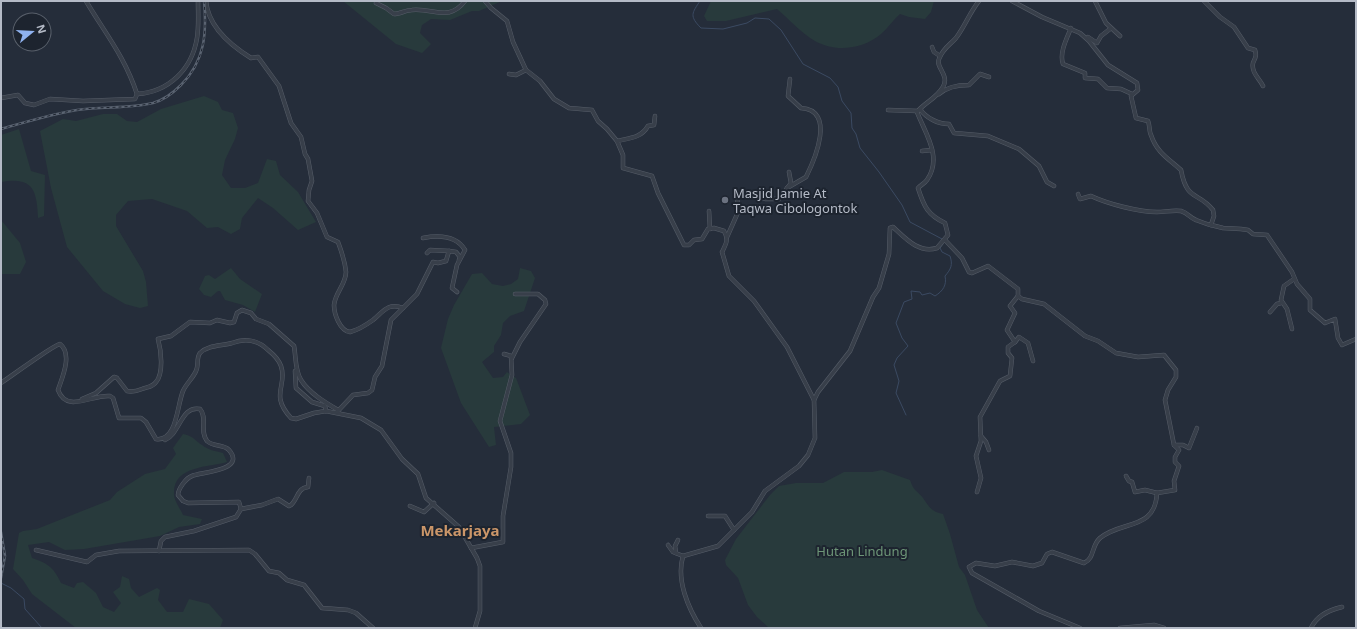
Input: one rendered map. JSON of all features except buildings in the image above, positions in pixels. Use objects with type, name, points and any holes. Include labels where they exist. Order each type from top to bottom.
[{"type":"street","points":[[1,98],[18,95],[25,103],[34,105],[50,98],[83,101],[135,99],[137,94],[121,54],[92,14],[86,1]]},
{"type":"street","points":[[137,94],[157,91],[170,84],[179,75],[190,59],[197,39],[198,1]]},
{"type":"street","points":[[206,1],[212,23],[237,49],[251,58],[258,57],[271,75],[280,88],[291,124],[301,137],[305,154],[308,159],[312,181],[309,190],[309,203],[317,213],[327,237],[338,242],[345,270],[345,276],[334,305],[339,324],[343,329],[350,332],[363,327],[388,307],[396,306],[403,308]]},
{"type":"street","points":[[376,3],[394,14],[413,10],[447,14],[454,12],[465,1]]},
{"type":"street","points":[[485,1],[506,21],[513,42],[526,70],[540,82],[558,102],[569,108],[593,110],[598,121],[610,132],[616,141],[623,155],[624,169],[638,170],[652,176],[658,193],[684,245],[689,245],[694,240],[702,239],[706,231],[710,229],[723,230],[727,237]]},
{"type":"street","points":[[938,95],[943,87],[944,80],[944,71],[938,64],[940,56],[946,45],[955,39],[979,1]]},
{"type":"street","points":[[1012,1],[1042,17],[1071,28],[1096,43],[1101,36],[1110,29]]},
{"type":"street","points":[[1095,1],[1110,29],[1120,36]]},
{"type":"street","points":[[1204,1],[1220,18],[1238,30],[1248,48],[1255,50],[1256,55],[1253,64],[1255,73],[1264,86]]},
{"type":"street","points":[[1071,28],[1061,59],[1063,64],[1085,74],[1085,78],[1098,79],[1107,88],[1121,89],[1132,94]]},
{"type":"street","points":[[1083,35],[1108,65],[1137,83],[1138,89],[1131,96],[1137,119],[1148,120],[1150,135],[1167,160],[1182,170],[1183,180],[1191,194],[1213,210],[1214,216],[1211,225]]},
{"type":"street","points":[[932,47],[934,52],[940,56]]},
{"type":"street","points":[[509,74],[516,75],[526,70]]},
{"type":"street","points":[[814,400],[818,392],[850,351],[856,334],[879,288],[889,253],[890,228],[893,227],[920,248],[933,249],[943,243],[949,234],[948,227],[945,223],[938,221],[928,212],[918,188],[928,178],[934,163],[927,131],[917,115],[919,110],[947,89],[969,85],[980,74],[989,77]]},
{"type":"street","points":[[787,188],[806,177],[821,139],[820,123],[814,111],[809,108],[801,108],[788,96],[790,79]]},
{"type":"street","points":[[888,110],[919,110],[941,125],[949,124],[954,133],[988,136],[1020,149],[1039,166],[1047,182],[1054,186]]},
{"type":"street","points":[[616,141],[638,137],[643,134],[648,126],[654,125],[655,116]]},
{"type":"street","points":[[922,151],[932,150]]},
{"type":"street","points":[[668,545],[673,552],[684,556],[716,547],[752,512],[765,491],[799,466],[808,455],[815,438],[814,400],[787,347],[754,301],[729,276],[723,262],[722,251],[727,245],[727,237],[739,210],[736,194],[739,193],[768,200],[779,199],[791,183],[789,172]]},
{"type":"street","points":[[1078,194],[1080,199],[1091,196],[1139,210],[1155,212],[1168,210],[1183,212],[1190,214],[1194,220],[1211,225],[1244,229],[1253,234],[1267,235],[1302,291],[1310,299],[1310,309],[1313,313],[1326,323],[1332,319],[1336,320],[1338,338],[1341,344],[1344,345],[1356,339]]},
{"type":"street","points":[[709,211],[710,229]]},
{"type":"street","points":[[423,238],[436,236],[448,237],[461,244],[465,250],[459,260],[452,283],[452,288],[457,292]]},
{"type":"street","points":[[943,243],[962,258],[969,272],[973,272],[988,266],[1018,290],[1018,296],[1011,305]]},
{"type":"street","points":[[427,253],[430,250],[457,253],[460,258],[459,260]]},
{"type":"street","points":[[337,412],[353,395],[368,393],[372,390],[376,375],[382,366],[391,320],[422,288],[433,262],[438,263],[446,261],[449,252]]},
{"type":"street","points":[[1281,303],[1284,286],[1294,279]]},
{"type":"street","points":[[471,548],[504,542],[503,516],[511,453],[500,421],[512,375],[512,358],[520,342],[546,304],[545,300],[538,294],[515,294]]},
{"type":"street","points":[[1018,296],[1022,299],[1044,304],[1085,336],[1098,341],[1116,353],[1138,357],[1164,355],[1169,359],[1176,372],[1165,400],[1174,445],[1179,450],[1175,457],[1175,462],[1179,466],[1174,481],[1175,490],[1157,493],[1145,490],[1135,492],[1132,482],[1129,481],[1126,476]]},
{"type":"street","points":[[1270,312],[1277,304],[1281,303]]},
{"type":"street","points":[[1281,303],[1287,309],[1287,315],[1292,329]]},
{"type":"street","points":[[1005,305],[1011,305]]},
{"type":"street","points":[[1011,305],[1015,313],[1007,330],[1015,342]]},
{"type":"street","points":[[77,402],[96,393],[114,377],[117,378],[127,391],[134,391],[153,386],[158,381],[160,370],[161,351],[158,339],[171,336],[182,326],[190,322],[210,323],[217,320],[230,323],[234,322],[237,313],[242,310],[251,313],[256,320],[269,324],[294,346],[297,370],[301,381],[337,412]]},
{"type":"street","points":[[977,492],[981,478],[976,456],[981,441],[981,416],[1000,381],[1010,376],[1012,358],[1008,353],[1008,347],[1019,338],[1028,343],[1033,362]]},
{"type":"street","points":[[159,439],[166,437],[173,430],[182,394],[197,370],[201,353],[212,347],[239,340],[252,341],[261,344],[279,362],[282,369],[280,401],[291,418],[296,419],[326,411],[363,418],[381,430],[402,459],[418,474],[425,496],[459,527],[480,566],[480,610],[475,628]]},
{"type":"street","points":[[1,383],[46,353],[55,344],[60,344],[64,348],[66,370],[58,390],[68,402],[77,402],[104,396],[111,396],[119,419],[141,418],[146,422],[156,439],[162,440],[170,437],[187,412],[196,408],[200,409],[204,414],[204,431],[206,439],[212,444],[227,448],[232,459],[230,465],[223,469],[190,476],[179,491],[178,495],[183,502],[188,503],[239,502],[241,509],[240,514],[236,517],[194,531],[164,537],[161,541],[159,551]]},
{"type":"street","points":[[504,354],[512,358]]},
{"type":"street","points":[[297,370],[295,371],[296,388],[312,402],[325,406],[326,411]]},
{"type":"street","points":[[1174,445],[1183,445],[1189,448],[1198,428]]},
{"type":"street","points":[[981,435],[989,450]]},
{"type":"street","points":[[241,509],[262,505],[278,499],[288,506],[291,505],[300,490],[304,487],[308,487],[309,478]]},
{"type":"street","points":[[1080,628],[1039,611],[972,573],[970,566],[976,563],[995,566],[1012,562],[1035,566],[1042,563],[1047,554],[1052,552],[1085,563],[1091,558],[1095,543],[1100,538],[1126,526],[1142,522],[1147,518],[1154,506],[1157,493]]},
{"type":"street","points":[[410,506],[424,512],[434,503]]},
{"type":"street","points":[[708,516],[725,516],[734,530]]},
{"type":"street","points":[[676,553],[678,540]]},
{"type":"street","points":[[36,550],[87,562],[95,555],[113,552],[249,550],[255,554],[269,571],[279,573],[287,580],[304,585],[322,608],[348,610],[356,613],[373,628]]},
{"type":"street","points":[[684,556],[680,569],[686,599],[701,628]]},
{"type":"street","points":[[1312,628],[1314,622],[1323,614],[1342,607]]},
{"type":"street","points":[[1120,628],[1154,625],[1164,628]]},
{"type":"green space","points":[[343,1],[502,1],[479,11],[472,11],[450,20],[431,19],[422,25],[420,33],[431,44],[422,53],[396,44]]},
{"type":"green space","points":[[711,1],[934,1],[931,12],[925,19],[900,14],[884,32],[874,39],[858,46],[840,48],[823,45],[810,38],[777,9],[726,21],[707,21],[704,16]]},
{"type":"green space","points":[[204,96],[218,102],[222,110],[233,113],[238,128],[235,139],[225,160],[222,175],[231,188],[245,188],[258,183],[267,159],[276,161],[280,175],[298,192],[316,222],[298,230],[273,208],[258,198],[242,218],[240,229],[231,234],[218,227],[207,228],[187,211],[152,199],[128,201],[116,215],[116,226],[143,271],[146,282],[148,306],[140,308],[125,304],[103,291],[67,247],[51,188],[40,131],[63,119],[76,121],[103,114],[117,114],[127,121],[137,122],[161,109]]},
{"type":"green space","points":[[19,129],[31,171],[45,175],[44,216],[38,218],[34,193],[27,183],[20,181],[1,182],[1,135]]},
{"type":"green space","points":[[1,220],[20,243],[26,262],[20,274],[1,274]]},
{"type":"green space","points":[[231,268],[240,279],[262,294],[255,312],[243,305],[225,300],[220,291],[211,297],[204,295],[199,289],[205,276],[209,275],[215,279]]},
{"type":"green space","points":[[520,268],[531,271],[535,278],[524,311],[510,316],[503,323],[501,335],[494,346],[494,352],[482,362],[493,378],[503,377],[507,372],[516,378],[530,415],[521,424],[494,427],[496,445],[489,447],[461,403],[441,348],[448,319],[454,305],[472,274],[482,273],[492,284],[503,286],[511,284],[518,279]]},
{"type":"green space","points":[[183,434],[192,437],[207,448],[223,453],[227,462],[186,472],[176,483],[174,495],[183,515],[202,519],[200,524],[179,527],[160,536],[84,549],[65,550],[49,542],[28,545],[32,558],[50,567],[56,573],[61,583],[74,588],[77,583],[83,582],[96,593],[103,607],[114,612],[121,603],[113,592],[120,587],[122,576],[129,579],[131,588],[139,597],[157,588],[160,590],[158,600],[167,612],[183,612],[189,599],[209,604],[223,620],[220,628],[76,628],[32,594],[23,580],[13,569],[19,533],[37,529],[110,500],[117,492],[145,474],[165,469],[176,454],[173,448]]},
{"type":"green space","name":"Hutan Lindung","points":[[882,470],[910,480],[914,489],[921,495],[931,509],[943,514],[959,567],[965,575],[977,610],[989,628],[769,628],[757,617],[748,605],[738,578],[726,565],[725,560],[736,539],[770,495],[779,486],[796,483],[823,483],[844,472],[872,472]]},
{"type":"waterway","points":[[700,1],[695,9],[693,17],[701,28],[723,29],[747,23],[755,18],[769,19],[781,30],[803,64],[830,78],[838,87],[842,101],[851,113],[852,128],[856,134],[860,148],[902,205],[910,222],[942,239]]},
{"type":"waterway","points":[[906,415],[896,393],[899,381],[894,365],[897,358],[908,346],[902,338],[896,323],[904,302],[912,299],[911,291],[920,292],[922,295],[930,293],[935,296],[944,288],[945,276],[950,269],[951,262],[950,256],[942,252],[940,248],[943,244]]},
{"type":"waterway","points":[[1,583],[11,588],[24,599],[25,609],[42,628]]},
{"type":"railway","points":[[1,129],[77,110],[144,105],[153,103],[168,96],[189,76],[200,56],[203,46],[205,24],[204,1]]},
{"type":"railway","points":[[1,532],[5,556],[1,578]]},
{"type":"place","name":"Masjid Jamie At Taqwa Cibologontok","points":[[725,200]]},
{"type":"district","name":"Mekarjaya","points":[[460,530]]}]
